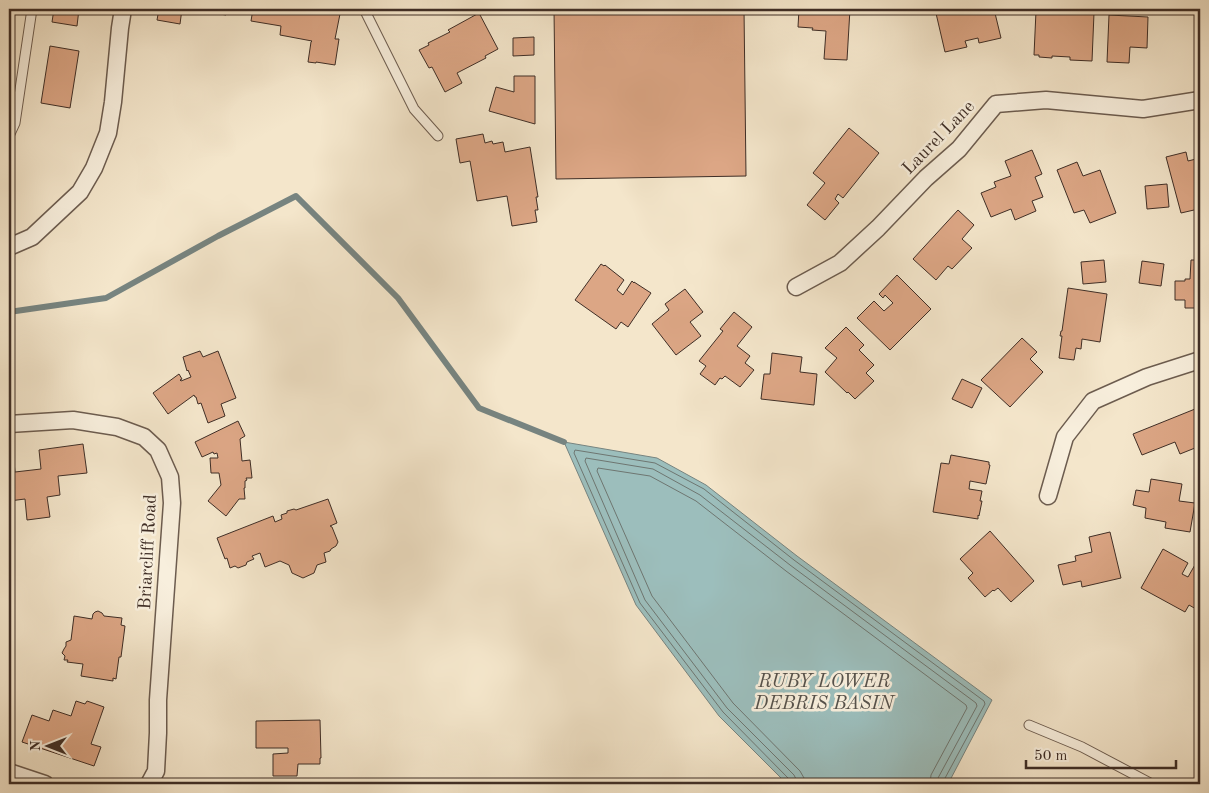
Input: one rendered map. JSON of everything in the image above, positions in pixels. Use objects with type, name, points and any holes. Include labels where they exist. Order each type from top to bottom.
[{"type":"street","points":[[9,247],[32,237],[80,192],[94,168],[108,133],[120,28],[124,9]]},
{"type":"street","name":"Laurel Lane","points":[[796,287],[840,263],[958,149],[996,104],[1046,100],[1143,109],[1200,100]]},
{"type":"street","points":[[1048,496],[1065,437],[1093,401],[1148,377],[1200,360]]},
{"type":"street","name":"Briarcliff Road","points":[[9,424],[73,420],[117,427],[144,437],[158,450],[170,477],[172,503],[158,700],[156,771],[149,784]]},
{"type":"street","points":[[9,772],[45,784]]},
{"type":"lane","points":[[9,136],[14,122],[32,9]]},
{"type":"lane","points":[[364,9],[414,109],[438,136]]},
{"type":"lane","points":[[1029,725],[1082,747],[1152,784]]},
{"type":"water","name":"RUBY LOWER DEBRIS BASIN","points":[[564,442],[657,458],[706,485],[797,556],[992,700],[948,784],[787,784],[719,716],[636,605]]},
{"type":"building","points":[[54,9],[79,9],[77,26],[52,22]]},
{"type":"building","points":[[159,9],[182,9],[180,24],[157,20]]},
{"type":"building","points":[[203,9],[227,9],[226,15],[202,11]]},
{"type":"building","points":[[253,9],[341,9],[335,39],[339,39],[335,65],[308,62],[312,41],[280,35],[281,26],[251,21]]},
{"type":"building","points":[[554,9],[744,9],[746,176],[556,179]]},
{"type":"building","points":[[799,9],[850,9],[847,60],[824,59],[826,31],[798,27]]},
{"type":"building","points":[[935,9],[994,9],[1001,38],[979,43],[978,38],[965,41],[967,47],[945,52]]},
{"type":"building","points":[[1036,11],[1094,13],[1092,61],[1070,60],[1070,57],[1052,56],[1052,58],[1034,55]]},
{"type":"building","points":[[479,13],[498,49],[485,56],[486,58],[457,73],[462,83],[445,92],[432,67],[429,68],[419,50],[429,45],[428,43],[450,32],[448,30]]},
{"type":"building","points":[[1109,15],[1148,17],[1147,48],[1130,47],[1129,63],[1107,62]]},
{"type":"building","points":[[534,37],[534,55],[513,56],[513,38]]},
{"type":"building","points":[[50,46],[79,51],[70,108],[41,103]]},
{"type":"building","points":[[514,76],[535,76],[535,124],[489,111],[496,87],[514,92]]},
{"type":"building","points":[[849,128],[879,153],[843,198],[838,194],[835,199],[839,203],[825,220],[807,205],[825,183],[813,173]]},
{"type":"building","points":[[483,134],[485,143],[492,141],[493,144],[503,142],[505,152],[530,147],[538,197],[536,197],[538,210],[535,210],[537,222],[512,226],[507,196],[477,201],[470,161],[460,163],[456,139]]},
{"type":"building","points":[[1032,150],[1042,174],[1035,177],[1043,197],[1032,201],[1036,211],[1015,220],[1011,209],[991,217],[981,193],[996,187],[994,182],[1011,176],[1005,161]]},
{"type":"building","points":[[1186,152],[1188,161],[1200,158],[1200,210],[1181,213],[1166,157]]},
{"type":"building","points":[[1077,162],[1083,176],[1100,170],[1116,213],[1090,223],[1084,210],[1074,213],[1057,170]]},
{"type":"building","points":[[1167,184],[1169,207],[1147,209],[1145,186]]},
{"type":"building","points":[[958,210],[974,225],[962,239],[972,248],[952,269],[948,266],[936,280],[913,259]]},
{"type":"building","points":[[1104,260],[1106,282],[1083,284],[1081,262]]},
{"type":"building","points":[[1191,260],[1200,260],[1200,308],[1185,308],[1185,300],[1175,300],[1175,281],[1190,279]]},
{"type":"building","points":[[1142,261],[1164,264],[1161,286],[1139,283]]},
{"type":"building","points":[[601,264],[624,280],[617,290],[623,295],[632,281],[651,293],[628,327],[621,322],[616,329],[575,300]]},
{"type":"building","points":[[897,275],[931,309],[890,350],[857,318],[874,301],[884,311],[893,303],[885,295],[883,298],[879,294]]},
{"type":"building","points":[[1068,288],[1107,294],[1100,342],[1082,339],[1081,349],[1076,348],[1074,360],[1059,358],[1062,336],[1060,336]]},
{"type":"building","points":[[685,289],[703,312],[690,322],[701,336],[676,355],[652,324],[669,310],[665,304]]},
{"type":"building","points":[[734,312],[752,327],[737,346],[750,356],[745,363],[754,370],[740,387],[725,376],[722,379],[720,378],[715,385],[700,374],[706,366],[699,361],[723,331],[720,329]]},
{"type":"building","points":[[846,327],[864,345],[859,350],[874,365],[866,373],[874,381],[855,399],[825,372],[837,358],[825,348]]},
{"type":"building","points":[[1022,338],[1037,352],[1030,359],[1043,372],[1010,407],[981,380]]},
{"type":"building","points":[[200,351],[203,357],[218,351],[236,398],[221,404],[225,416],[208,423],[201,403],[198,404],[194,395],[168,414],[153,393],[179,374],[182,379],[181,381],[191,377],[183,357]]},
{"type":"building","points":[[772,353],[802,357],[800,372],[817,374],[814,405],[761,399],[764,374],[770,374]]},
{"type":"building","points":[[962,379],[982,388],[972,408],[952,399]]},
{"type":"building","points":[[1200,407],[1200,446],[1180,454],[1175,442],[1142,455],[1133,434]]},
{"type":"building","points":[[238,421],[245,436],[240,439],[242,461],[250,460],[252,478],[246,478],[247,480],[245,481],[245,499],[239,499],[226,516],[208,501],[221,485],[219,473],[211,473],[210,458],[218,458],[217,453],[214,454],[213,452],[202,457],[195,442]]},
{"type":"building","points":[[83,444],[87,473],[58,476],[60,495],[47,497],[50,517],[27,520],[25,499],[9,501],[9,463],[14,462],[15,472],[41,469],[39,450]]},
{"type":"building","points":[[951,455],[989,462],[986,484],[970,481],[969,489],[982,491],[978,519],[933,512],[941,463],[949,464]]},
{"type":"building","points":[[1151,479],[1182,484],[1179,501],[1195,503],[1190,532],[1165,528],[1166,522],[1145,518],[1146,508],[1133,505],[1136,490],[1149,492]]},
{"type":"building","points":[[328,499],[337,523],[330,526],[338,542],[330,551],[324,553],[326,562],[317,565],[314,573],[303,578],[292,573],[289,565],[280,561],[265,567],[260,553],[252,556],[254,559],[247,562],[246,565],[230,568],[217,538],[273,516],[275,522],[282,519],[281,515],[287,513],[287,511],[296,510]]},
{"type":"building","points":[[990,531],[1034,581],[1011,602],[998,588],[985,597],[968,578],[973,573],[960,559]]},
{"type":"building","points":[[1110,532],[1121,578],[1082,587],[1081,581],[1063,585],[1058,565],[1076,561],[1075,556],[1092,552],[1089,537]]},
{"type":"building","points":[[1163,549],[1188,563],[1182,574],[1188,577],[1196,563],[1200,566],[1200,602],[1196,609],[1189,605],[1185,612],[1141,588]]},
{"type":"building","points":[[98,611],[104,616],[122,618],[121,625],[125,626],[121,657],[119,657],[116,679],[113,678],[113,681],[81,676],[83,664],[67,662],[68,660],[64,660],[65,656],[62,653],[66,642],[71,640],[74,616],[92,619],[93,614]]},
{"type":"building","points":[[76,701],[85,704],[87,701],[104,707],[91,744],[101,747],[94,766],[22,742],[32,715],[49,721],[53,710],[71,716]]},
{"type":"building","points":[[320,720],[320,764],[298,764],[297,776],[273,776],[273,754],[288,753],[288,748],[256,748],[256,721]]},
{"type":"waterway","points":[[9,312],[106,298],[218,236],[296,196],[398,298],[479,408],[564,442]]}]
